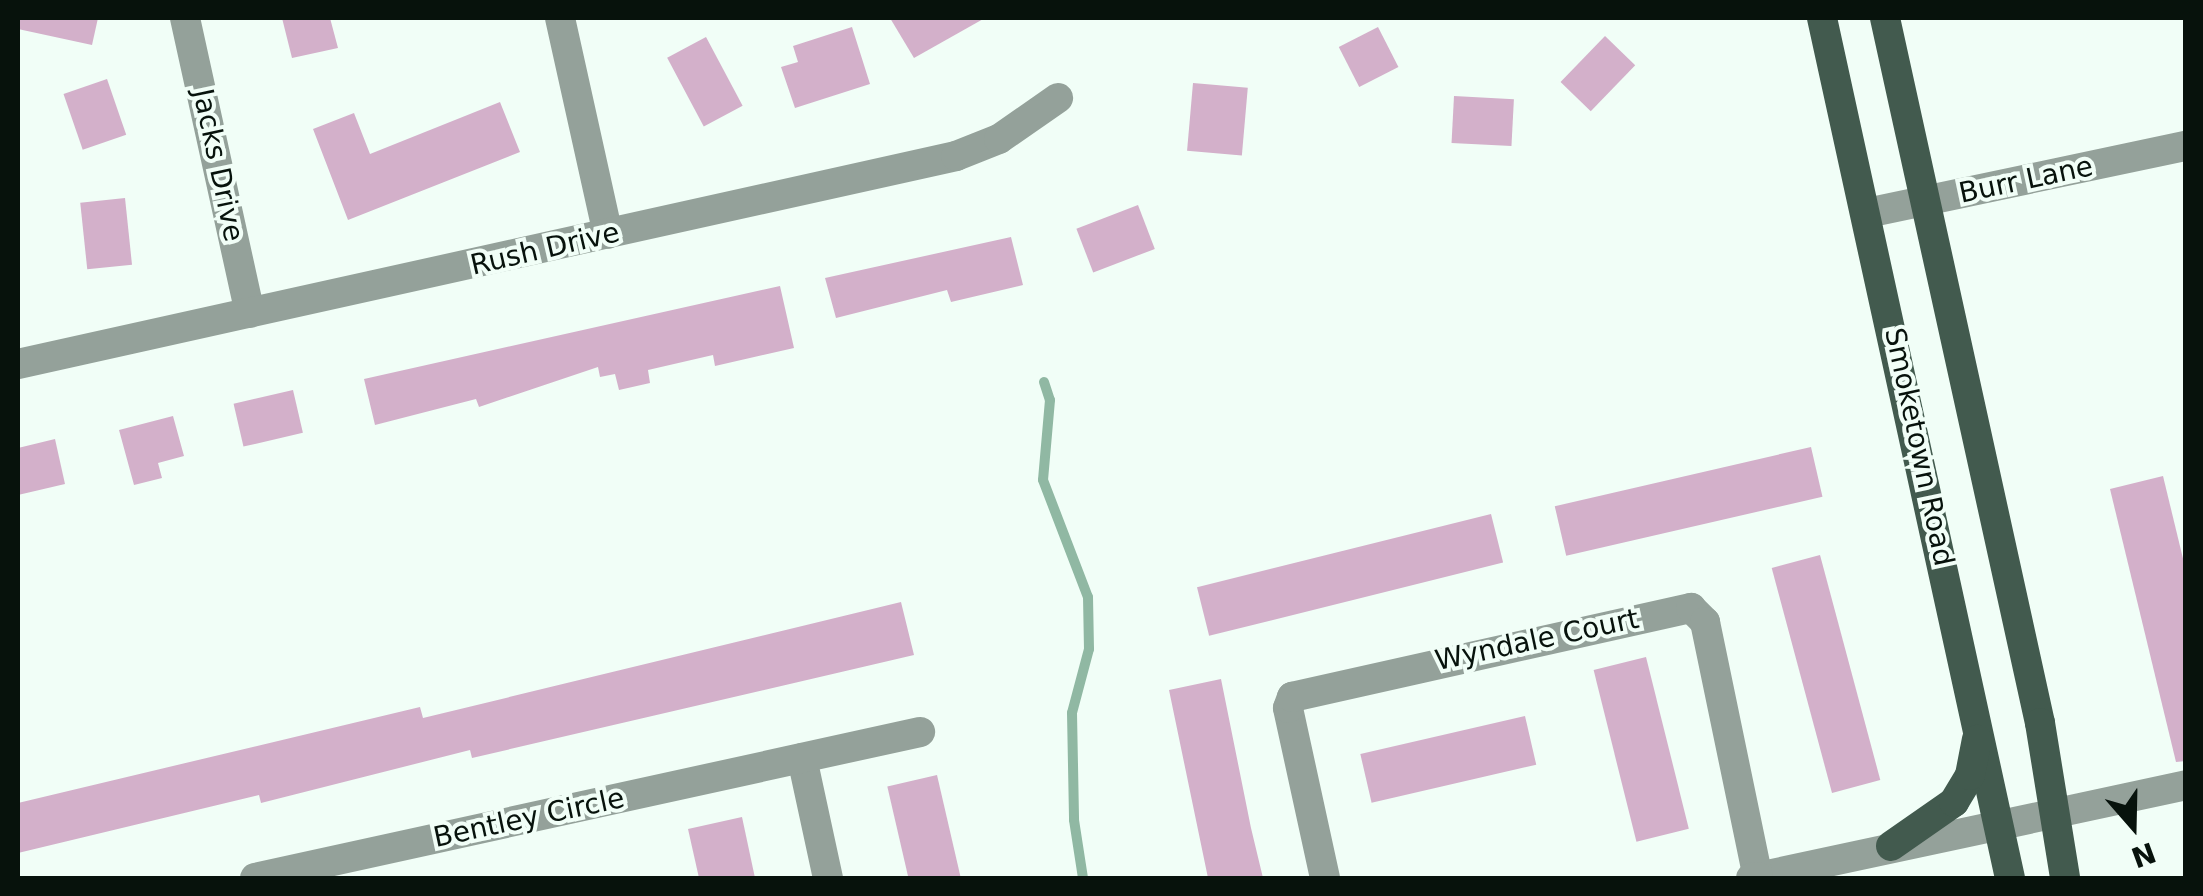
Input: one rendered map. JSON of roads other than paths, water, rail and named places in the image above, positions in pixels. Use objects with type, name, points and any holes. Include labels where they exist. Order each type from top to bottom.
[{"type":"main road","name":"Smoketown Road","points":[[1822,18],[1868,213],[2010,878]]},
{"type":"main road","points":[[1885,18],[1928,201],[2058,812],[2065,878]]},
{"type":"main road","points":[[1891,846],[1959,796],[1970,774],[1978,727]]},
{"type":"street","name":"Jacks Drive","points":[[185,18],[250,312]]},
{"type":"street","points":[[560,18],[608,234]]},
{"type":"street","name":"Rush Drive","points":[[18,364],[956,156],[998,139],[1058,98]]},
{"type":"street","name":"Burr Lane","points":[[1868,213],[2186,146]]},
{"type":"street","name":"Wyndale Court","points":[[1325,878],[1288,708],[1292,697],[1691,608],[1705,622],[1754,878],[2186,785]]},
{"type":"street","name":"Bentley Circle","points":[[255,878],[920,732]]},
{"type":"street","points":[[802,758],[828,878]]},
{"type":"waterway","points":[[1044,382],[1050,400],[1043,480],[1088,597],[1089,649],[1072,713],[1074,820],[1083,878]]}]
